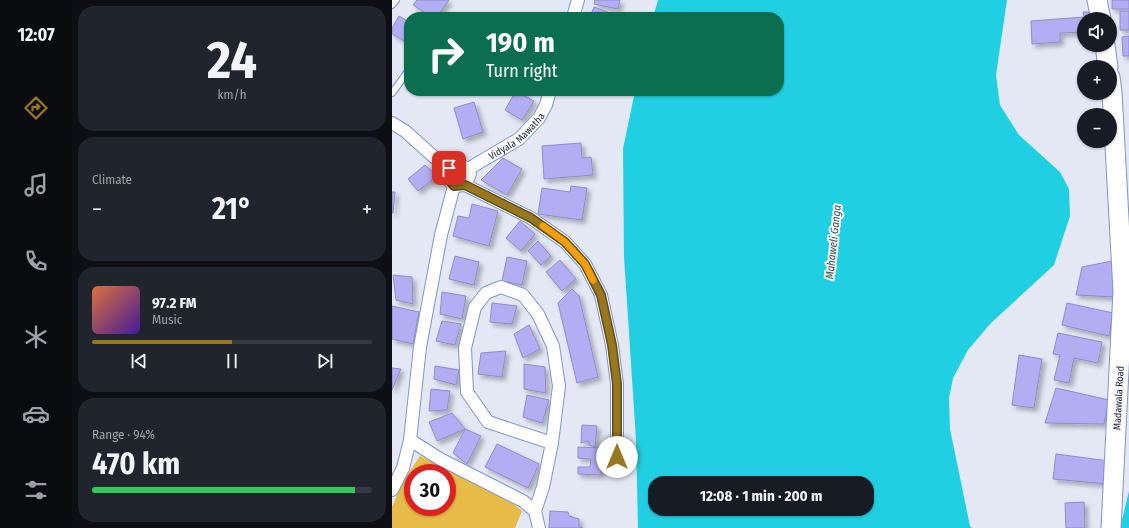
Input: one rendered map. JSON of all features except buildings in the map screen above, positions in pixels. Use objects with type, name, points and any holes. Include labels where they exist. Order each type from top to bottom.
[{"type":"main road","points":[[1098,0],[1099,12]]},
{"type":"main road","name":"Madawala Road","points":[[1111,528],[1123,291],[1112,100]]},
{"type":"street","points":[[574,12],[578,0]]},
{"type":"street","name":"Vidyala Mawatha","points":[[468,169],[519,140],[539,118],[546,105],[549,96]]},
{"type":"street","points":[[392,123],[405,130],[434,157],[449,168]]},
{"type":"street","points":[[392,490],[403,468],[410,440],[420,347],[441,235],[459,185],[470,174],[468,169],[459,164],[449,168]]},
{"type":"street","points":[[449,168],[447,178],[531,218],[565,242],[585,264],[601,295],[612,345],[617,384],[617,457]]},
{"type":"street","points":[[539,528],[535,511],[543,487],[552,443],[559,386],[553,346],[538,314],[523,295],[501,287],[486,293],[475,307],[465,348],[466,392],[488,422],[552,443]]},
{"type":"street","points":[[410,440],[440,458],[523,501],[535,511]]},
{"type":"lane","points":[[392,5],[396,0]]},
{"type":"lane","points":[[392,94],[404,77]]},
{"type":"shaded area","points":[[420,456],[436,464],[415,464]]},
{"type":"shaded area","points":[[456,474],[498,494],[522,511],[515,528],[392,528],[392,507],[404,480],[404,516],[456,516]]},
{"type":"water","name":"Mahaweli Ganga","points":[[658,0],[1007,0],[996,75],[1000,105],[1019,135],[1060,172],[1069,189],[1070,216],[1054,265],[991,323],[968,350],[953,378],[949,398],[950,429],[970,526],[972,528],[638,528],[636,440],[624,257],[623,149],[634,96],[784,96],[784,12],[654,12]]},
{"type":"water","points":[[1129,491],[1129,528],[1121,528],[1121,524]]},
{"type":"slow traffic","points":[[543,226],[565,242],[585,264],[593,280]]},
{"type":"route","points":[[449,168],[447,178],[454,186],[465,185],[531,218],[565,242],[585,264],[601,295],[612,345],[617,384],[617,457]]}]
